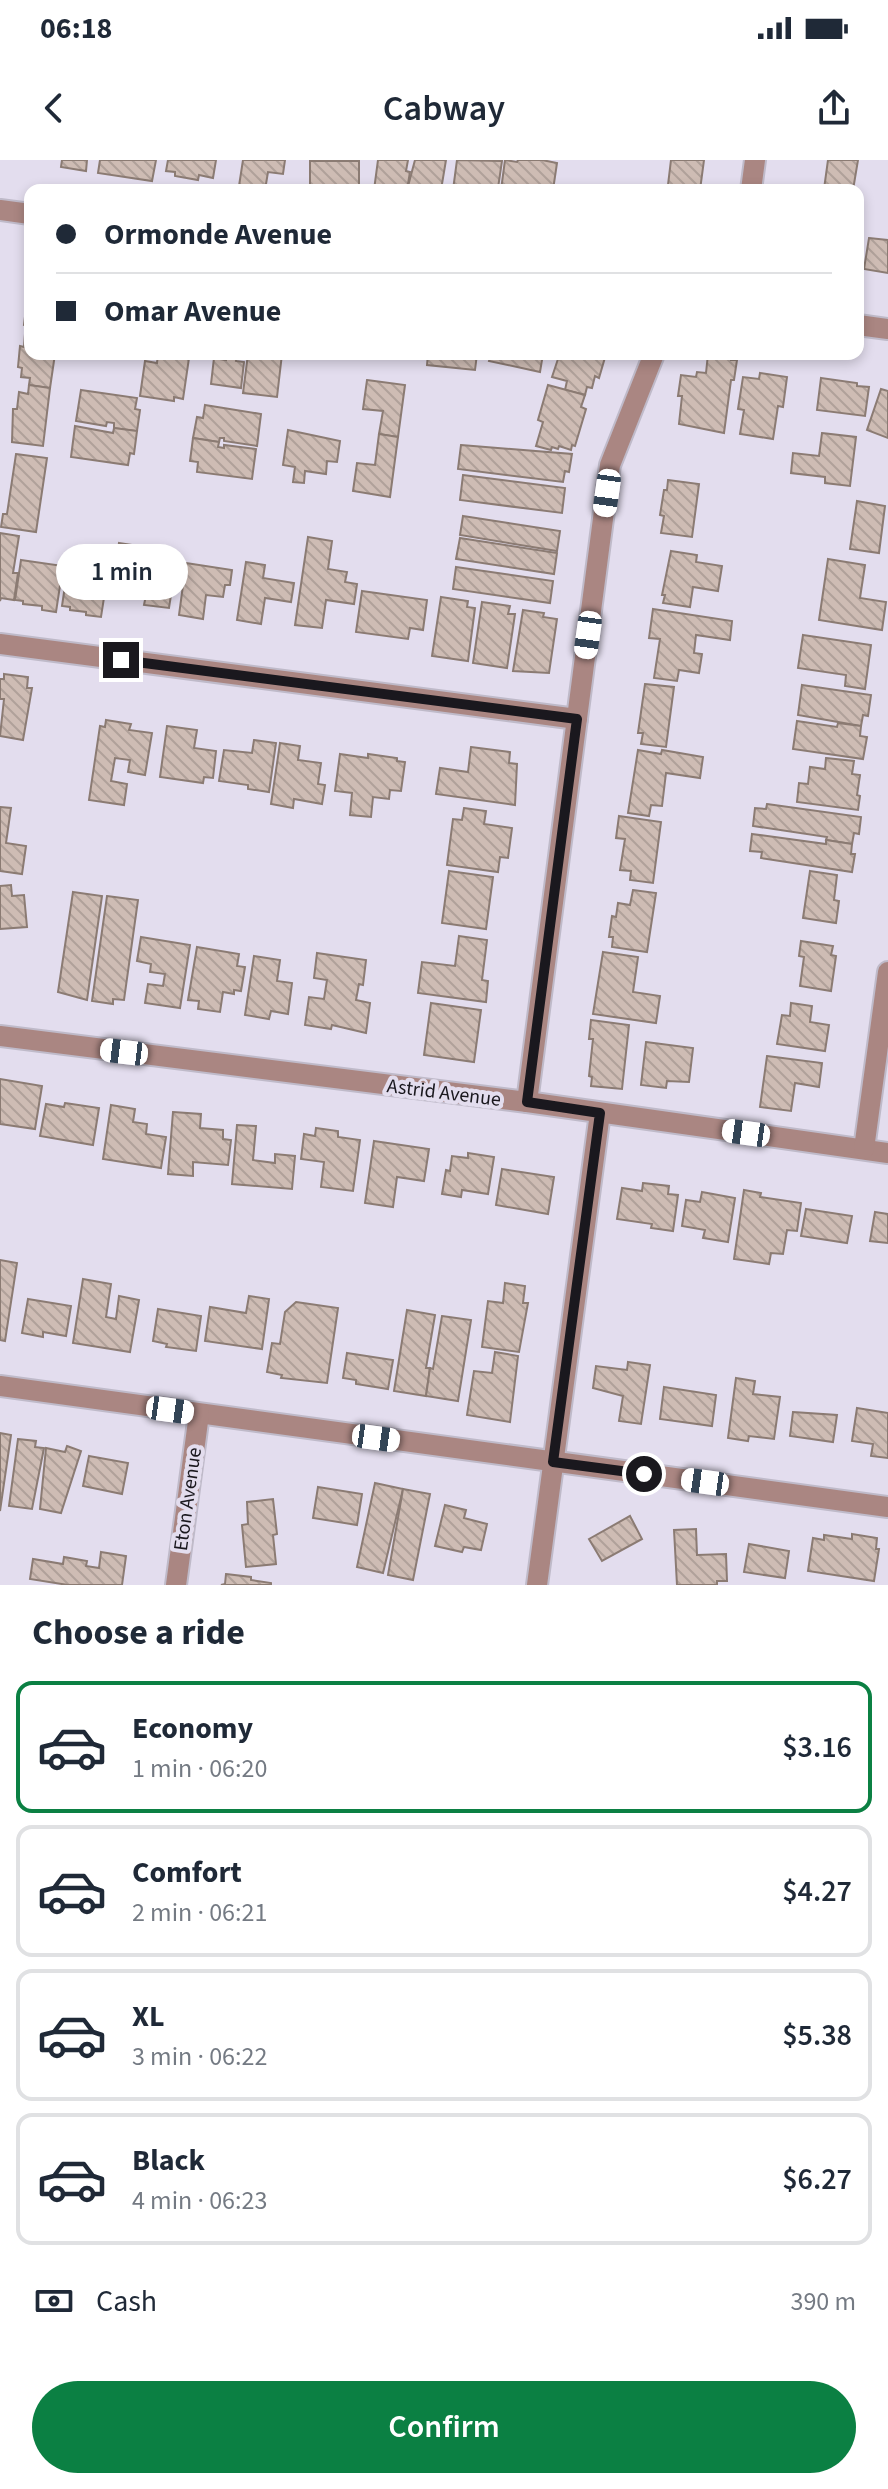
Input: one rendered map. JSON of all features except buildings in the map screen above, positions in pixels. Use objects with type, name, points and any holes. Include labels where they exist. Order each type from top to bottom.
[{"type":"street","points":[[752,184],[755,160]]},
{"type":"street","points":[[0,210],[24,213]]},
{"type":"street","points":[[864,326],[888,329]]},
{"type":"street","points":[[527,1102],[610,465],[652,360]]},
{"type":"street","points":[[0,644],[577,719]]},
{"type":"street","points":[[864,1149],[888,972]]},
{"type":"street","name":"Astrid Avenue","points":[[0,1036],[527,1102],[888,1153]]},
{"type":"street","points":[[537,1585],[600,1113]]},
{"type":"street","points":[[0,1386],[888,1507]]},
{"type":"street","name":"Eton Avenue","points":[[176,1585],[199,1414]]},
{"type":"route","points":[[121,660],[577,719],[527,1102],[600,1113],[553,1462],[644,1474]]}]
